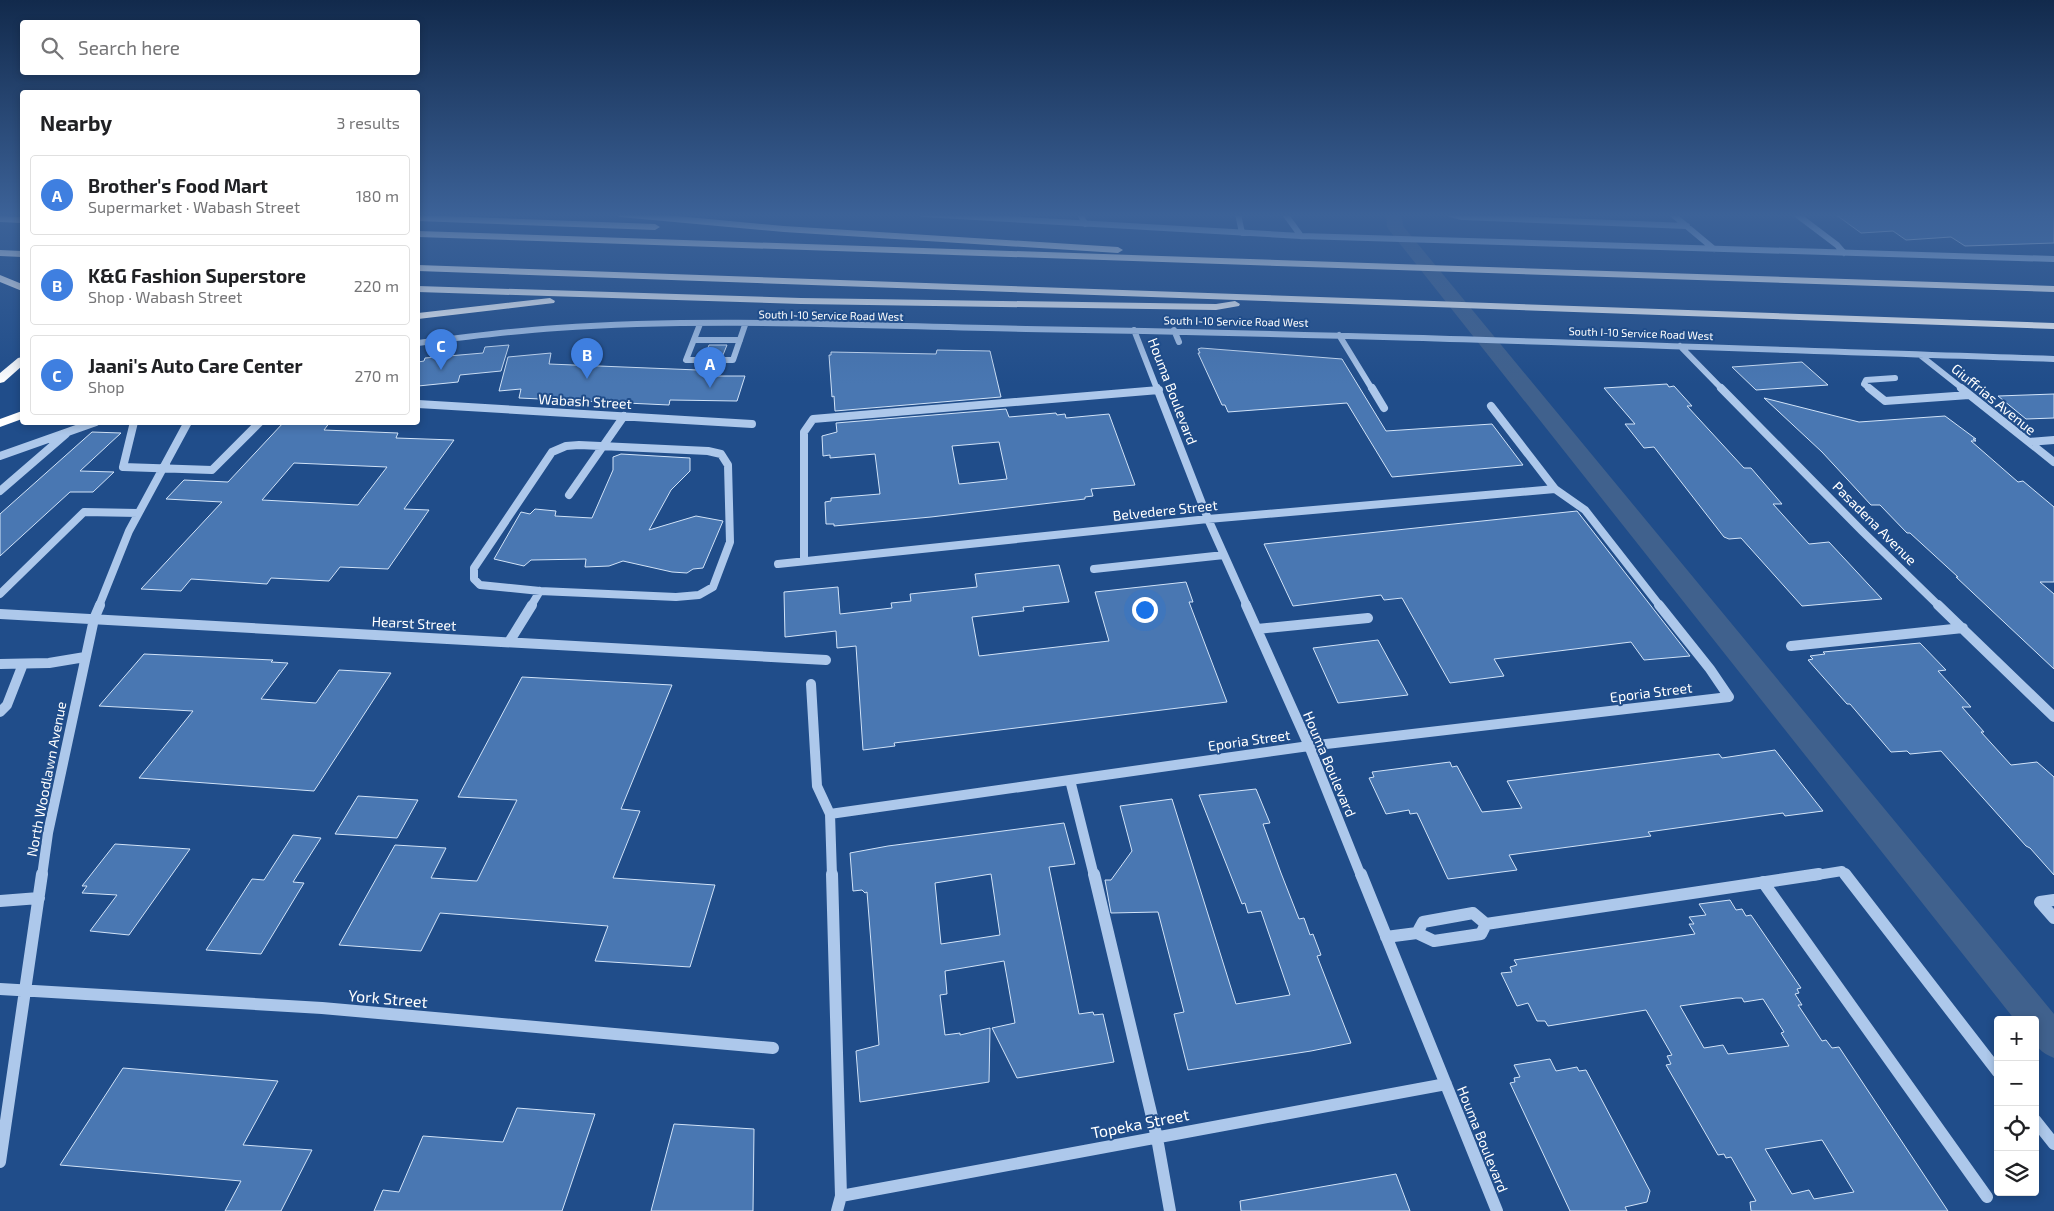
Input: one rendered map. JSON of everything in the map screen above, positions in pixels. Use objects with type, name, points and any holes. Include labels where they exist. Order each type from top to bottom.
[{"type":"highway","points":[[489,271],[2054,326]]},
{"type":"highway","points":[[1520,271],[2054,289]]},
{"type":"highway","points":[[0,276],[20,276]]},
{"type":"highway","points":[[0,276],[20,287]]},
{"type":"highway","points":[[420,289],[801,301],[1216,307],[1268,298]]},
{"type":"highway","points":[[420,316],[605,295]]},
{"type":"highway","points":[[0,380],[20,362]]},
{"type":"highway","points":[[0,423],[20,416]]},
{"type":"street","name":"South I-10 Service Road West","points":[[420,343],[529,328],[700,324],[1174,330],[2054,359]]},
{"type":"street","points":[[700,324],[686,360],[733,360],[746,325]]},
{"type":"street","name":"Houma Boulevard","points":[[1134,330],[1208,519],[1309,746],[1497,1211]]},
{"type":"street","points":[[1174,330],[1180,342]]},
{"type":"street","points":[[1339,335],[1384,408]]},
{"type":"street","points":[[694,340],[740,340]]},
{"type":"street","name":"Pasadena Avenue","points":[[1680,346],[1862,531],[2054,717]]},
{"type":"street","name":"Giuffrias Avenue","points":[[1919,355],[2054,462]]},
{"type":"street","points":[[1895,378],[1866,380],[1864,384],[1885,401],[1969,395]]},
{"type":"street","points":[[804,562],[804,432],[813,419],[1159,390]]},
{"type":"street","name":"Wabash Street","points":[[420,404],[752,424]]},
{"type":"street","points":[[1491,406],[1555,489]]},
{"type":"street","points":[[569,495],[624,416]]},
{"type":"street","points":[[0,456],[87,425]]},
{"type":"street","points":[[132,425],[123,468],[164,467],[212,470],[257,425]]},
{"type":"street","name":"North Woodlawn Avenue","points":[[0,1162],[48,833],[94,619],[129,531],[186,425]]},
{"type":"street","points":[[0,491],[69,431]]},
{"type":"street","points":[[2029,442],[2054,440]]},
{"type":"street","points":[[572,445],[708,451],[721,454],[728,465],[730,542],[713,587],[698,595],[676,597],[540,591],[480,585],[474,579],[474,568],[552,452],[572,445]]},
{"type":"street","name":"Belvedere Street","points":[[778,564],[1208,519],[1555,489]]},
{"type":"street","name":"Eporia Street","points":[[830,814],[1309,746],[1729,697],[1710,669],[1585,510],[1555,489]]},
{"type":"street","points":[[0,594],[84,512],[138,513]]},
{"type":"street","points":[[1094,569],[1224,555]]},
{"type":"street","points":[[509,642],[540,591]]},
{"type":"street","name":"Hearst Street","points":[[0,614],[826,660]]},
{"type":"street","points":[[1257,629],[1368,618]]},
{"type":"street","points":[[1791,646],[1963,628]]},
{"type":"street","points":[[0,664],[23,664],[85,657]]},
{"type":"street","points":[[0,712],[7,705],[23,664]]},
{"type":"street","points":[[811,684],[817,786],[830,814],[841,1196],[837,1211]]},
{"type":"street","points":[[1070,780],[1157,1138],[1170,1211]]},
{"type":"street","points":[[1417,933],[1423,922],[1473,913],[1486,924],[1842,871],[1994,1067]]},
{"type":"street","points":[[1763,882],[1988,1197]]},
{"type":"street","points":[[0,901],[39,898]]},
{"type":"street","points":[[2054,900],[2040,902],[2054,918]]},
{"type":"street","points":[[1386,937],[1417,933],[1434,941],[1481,934],[1486,924]]},
{"type":"street","name":"York Street","points":[[0,989],[322,1008],[772,1048]]},
{"type":"street","name":"Topeka Street","points":[[841,1196],[1446,1084]]},
{"type":"street","points":[[2039,1125],[2054,1144]]},
{"type":"building","points":[[509,345],[501,371],[460,375],[458,382],[420,386],[420,362],[424,361],[425,358],[483,353],[485,347]]},
{"type":"building","points":[[709,345],[727,345],[723,355],[705,355]]},
{"type":"building","points":[[1198,349],[1342,359],[1386,431],[1492,424],[1523,465],[1392,477],[1347,403],[1228,412],[1225,405],[1222,405],[1198,353],[1200,353]]},
{"type":"building","points":[[937,350],[990,351],[1001,397],[835,411],[829,355],[831,355],[831,352],[936,354]]},
{"type":"building","points":[[551,353],[549,364],[698,370],[700,365],[720,365],[717,376],[745,376],[737,401],[670,400],[669,405],[519,398],[521,389],[499,391],[508,357]]},
{"type":"building","points":[[1802,362],[1828,385],[1756,390],[1732,367]]},
{"type":"building","points":[[1667,384],[1669,387],[1674,386],[1692,406],[1687,406],[1744,468],[1751,468],[1782,504],[1773,504],[1809,544],[1829,542],[1882,599],[1802,606],[1741,538],[1729,539],[1724,537],[1654,447],[1644,448],[1625,424],[1635,424],[1604,388]]},
{"type":"building","points":[[2054,394],[2054,418],[2026,419],[1998,396]]},
{"type":"building","points":[[1764,398],[1859,422],[1945,416],[1976,439],[1973,439],[1976,441],[1971,441],[2018,482],[2023,481],[2054,507],[2054,582],[2040,582],[2054,594],[2054,669],[1956,577],[1958,577],[1910,533],[1907,533],[1880,505],[1871,505],[1822,452]]},
{"type":"building","points":[[1006,409],[1009,417],[1056,413],[1057,415],[1065,414],[1066,418],[1109,414],[1135,485],[1091,489],[1093,496],[1085,497],[1085,499],[834,526],[834,524],[826,524],[825,502],[831,501],[831,498],[880,494],[875,454],[830,458],[830,455],[823,456],[822,436],[837,432],[836,423]],"holes":[[[999,442],[1007,479],[959,484],[952,446]]]},
{"type":"building","points":[[281,425],[328,425],[324,430],[398,433],[396,438],[454,440],[404,509],[429,510],[388,569],[340,567],[329,581],[271,578],[267,584],[191,579],[181,591],[141,589],[222,502],[166,499],[184,480],[228,482]],"holes":[[[294,463],[387,467],[358,505],[262,500]]]},
{"type":"building","points":[[92,432],[121,433],[80,471],[114,472],[93,492],[70,492],[0,556],[0,514]]},
{"type":"building","points":[[621,454],[690,458],[690,471],[671,490],[649,530],[696,516],[723,521],[703,568],[693,569],[687,573],[672,572],[623,561],[609,566],[585,567],[586,559],[531,560],[524,566],[494,559],[521,512],[530,514],[535,509],[556,511],[555,516],[592,518],[613,470],[613,457]]},
{"type":"building","points":[[1577,511],[1690,656],[1644,660],[1631,642],[1494,659],[1504,676],[1450,683],[1402,598],[1384,600],[1381,595],[1293,606],[1264,544]]},
{"type":"building","points":[[1059,565],[1069,602],[1023,607],[1024,611],[972,617],[979,656],[1109,641],[1095,592],[1186,582],[1193,602],[1189,602],[1227,702],[894,743],[895,746],[863,750],[856,646],[837,648],[836,631],[785,637],[784,592],[838,587],[840,614],[892,608],[891,603],[911,601],[910,594],[977,587],[975,574]]},
{"type":"building","points":[[1378,640],[1408,695],[1338,703],[1313,648]]},
{"type":"building","points":[[1920,643],[1946,670],[1938,671],[1971,707],[1962,707],[1984,732],[1981,732],[2011,765],[2037,762],[2054,777],[2054,875],[1941,751],[1910,754],[1907,751],[1891,752],[1850,704],[1847,704],[1808,660],[1813,659],[1810,656],[1825,654],[1823,652]]},
{"type":"building","points":[[144,654],[273,660],[271,662],[288,663],[261,699],[316,703],[339,670],[391,673],[314,791],[139,778],[193,711],[99,706]]},
{"type":"building","points":[[522,677],[672,685],[621,809],[640,811],[613,878],[715,885],[690,967],[595,961],[608,926],[440,913],[421,951],[339,945],[395,845],[446,848],[431,878],[477,881],[517,800],[458,797]]},
{"type":"building","points":[[1775,750],[1823,811],[1785,816],[1783,813],[1648,832],[1651,836],[1509,855],[1517,870],[1448,879],[1417,813],[1410,814],[1409,810],[1386,814],[1369,778],[1374,777],[1372,772],[1450,762],[1452,767],[1457,766],[1482,812],[1522,808],[1507,781],[1719,754],[1722,758]]},
{"type":"building","points":[[1256,789],[1270,823],[1263,824],[1281,873],[1299,919],[1304,918],[1310,935],[1313,934],[1321,955],[1317,956],[1351,1043],[1188,1070],[1174,1014],[1184,1012],[1158,912],[1111,913],[1105,880],[1111,880],[1132,851],[1120,806],[1172,799],[1236,1004],[1290,995],[1261,911],[1248,913],[1245,903],[1242,904],[1199,795]]},
{"type":"building","points":[[358,796],[418,800],[397,838],[335,834]]},
{"type":"building","points":[[1064,823],[1075,864],[1049,867],[1079,1014],[1093,1012],[1094,1015],[1103,1014],[1114,1062],[1017,1078],[992,1028],[1015,1023],[1004,961],[945,971],[947,994],[940,995],[945,1035],[960,1033],[960,1035],[990,1028],[989,1082],[860,1102],[856,1051],[879,1045],[867,892],[865,893],[862,890],[853,891],[850,853],[888,846]],"holes":[[[991,874],[1000,935],[941,944],[935,883]]]},
{"type":"building","points":[[293,835],[321,838],[293,882],[304,883],[261,954],[206,950],[252,879],[264,880]]},
{"type":"building","points":[[115,844],[190,849],[129,935],[90,931],[117,895],[82,893],[87,886],[82,886]]},
{"type":"building","points":[[1730,900],[1736,910],[1742,909],[1746,916],[1751,915],[1801,988],[1797,989],[1799,993],[1795,994],[1802,1005],[1798,1005],[1822,1041],[1826,1040],[1832,1048],[1839,1047],[1948,1211],[1751,1211],[1750,1202],[1756,1201],[1731,1157],[1726,1158],[1724,1154],[1718,1155],[1666,1065],[1671,1064],[1667,1056],[1672,1055],[1646,1010],[1548,1026],[1545,1021],[1537,1021],[1528,1003],[1517,1006],[1501,973],[1512,972],[1510,967],[1517,965],[1514,960],[1695,934],[1689,924],[1694,924],[1689,917],[1706,915],[1699,904]],"holes":[[[1742,998],[1744,1002],[1763,999],[1784,1032],[1781,1033],[1789,1046],[1728,1054],[1723,1045],[1704,1048],[1680,1006]],[[1822,1140],[1854,1192],[1814,1199],[1809,1190],[1792,1194],[1765,1149]]]},
{"type":"building","points":[[1550,1059],[1556,1071],[1577,1067],[1579,1071],[1586,1070],[1650,1191],[1647,1202],[1625,1207],[1627,1211],[1570,1211],[1510,1083],[1515,1082],[1514,1078],[1520,1077],[1514,1065]]},
{"type":"building","points":[[123,1068],[278,1081],[243,1145],[312,1150],[281,1211],[225,1211],[241,1181],[60,1165]]},
{"type":"building","points":[[517,1108],[595,1114],[562,1211],[374,1211],[383,1190],[399,1192],[423,1136],[503,1142]]},
{"type":"building","points":[[674,1124],[754,1129],[753,1211],[651,1211]]},
{"type":"building","points":[[1396,1174],[1410,1211],[1241,1211],[1240,1201]]},
{"type":"waterway","points":[[1430,271],[2054,1041]]},
{"type":"place","name":"Jaani's Auto Care Center","points":[[441,370]]},
{"type":"place","name":"K&G Fashion Superstore","points":[[587,379]]},
{"type":"place","name":"Brother's Food Mart","points":[[710,388]]}]
